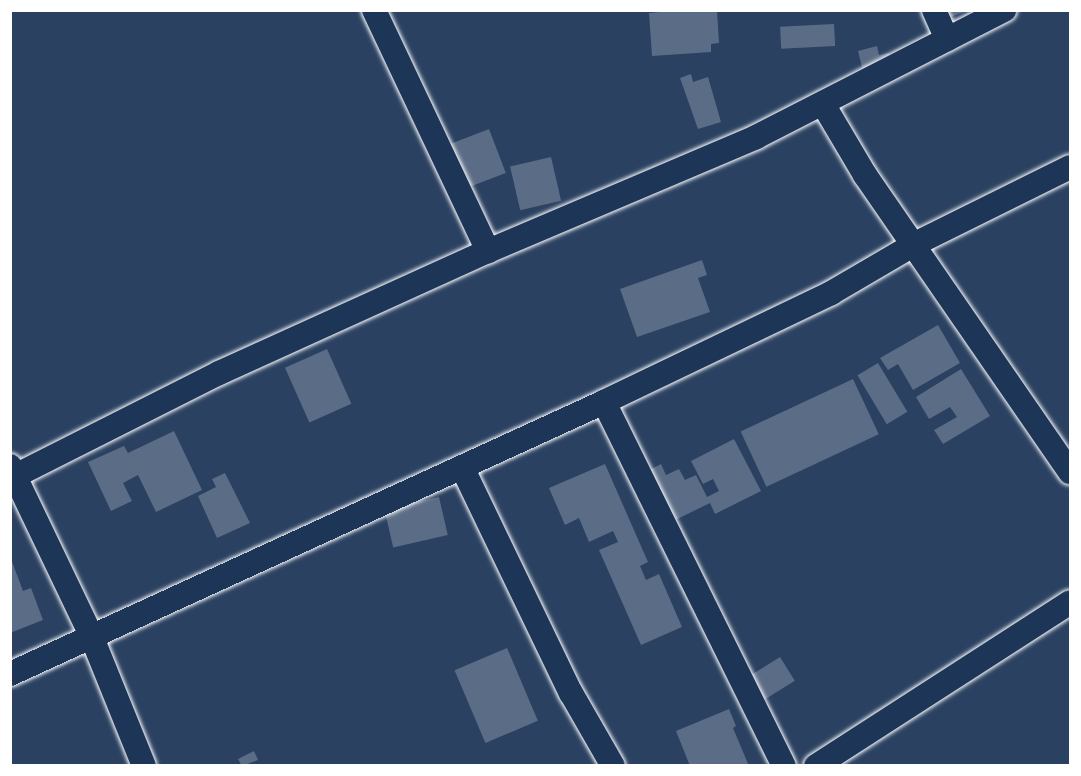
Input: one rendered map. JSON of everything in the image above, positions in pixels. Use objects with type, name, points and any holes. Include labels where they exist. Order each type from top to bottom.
[{"type":"street","points":[[374,10],[488,251]]},
{"type":"street","points":[[933,10],[947,39]]},
{"type":"street","points":[[144,765],[91,635],[13,471],[219,373],[488,251],[756,137],[1004,10]]},
{"type":"street","points":[[823,104],[865,175],[1071,472]]},
{"type":"street","points":[[10,674],[604,402],[831,293],[915,244],[1071,166]]},
{"type":"street","points":[[604,402],[784,765]]},
{"type":"street","points":[[462,467],[571,693],[613,765]]},
{"type":"street","points":[[816,765],[1071,602]]},
{"type":"building","points":[[717,10],[719,43],[711,44],[711,52],[652,56],[649,13]]},
{"type":"building","points":[[933,10],[969,10],[937,22]]},
{"type":"building","points":[[834,24],[835,46],[781,49],[780,27]]},
{"type":"building","points":[[877,46],[879,55],[889,53],[891,64],[863,71],[858,51]]},
{"type":"building","points":[[691,74],[693,82],[708,77],[721,122],[698,129],[680,78]]},
{"type":"building","points":[[489,129],[506,173],[464,189],[447,145]]},
{"type":"building","points":[[551,157],[561,201],[520,210],[510,166]]},
{"type":"building","points":[[702,260],[707,275],[698,278],[710,312],[637,337],[620,289]]},
{"type":"building","points":[[938,325],[960,363],[913,390],[898,364],[888,370],[880,358]]},
{"type":"building","points":[[327,349],[351,404],[309,423],[285,368]]},
{"type":"building","points":[[878,363],[907,412],[887,424],[857,375]]},
{"type":"building","points":[[961,369],[990,416],[943,444],[934,430],[957,417],[950,407],[929,419],[916,397]]},
{"type":"building","points":[[853,379],[879,434],[766,487],[741,431]]},
{"type":"building","points":[[174,431],[202,490],[156,512],[138,475],[123,483],[132,501],[111,511],[88,462],[124,446],[128,453]]},
{"type":"building","points":[[734,439],[761,491],[715,514],[710,503],[663,526],[638,476],[661,464],[666,475],[679,469],[685,480],[696,475],[707,497],[719,491],[713,479],[703,484],[691,461]]},
{"type":"building","points":[[605,464],[648,562],[640,566],[646,580],[659,574],[682,627],[641,645],[599,550],[618,542],[613,531],[589,542],[579,518],[565,525],[549,488]]},
{"type":"building","points":[[225,473],[250,523],[217,538],[198,496],[216,487],[212,479]]},
{"type":"building","points":[[439,497],[448,535],[393,548],[384,510]]},
{"type":"building","points":[[11,559],[23,591],[31,588],[43,620],[10,633]]},
{"type":"building","points":[[507,648],[538,721],[485,743],[455,670]]},
{"type":"building","points":[[780,657],[795,681],[760,702],[745,679]]},
{"type":"building","points":[[729,709],[736,726],[733,728],[749,766],[690,766],[676,731]]},
{"type":"building","points":[[254,751],[258,760],[242,766],[238,759]]}]
